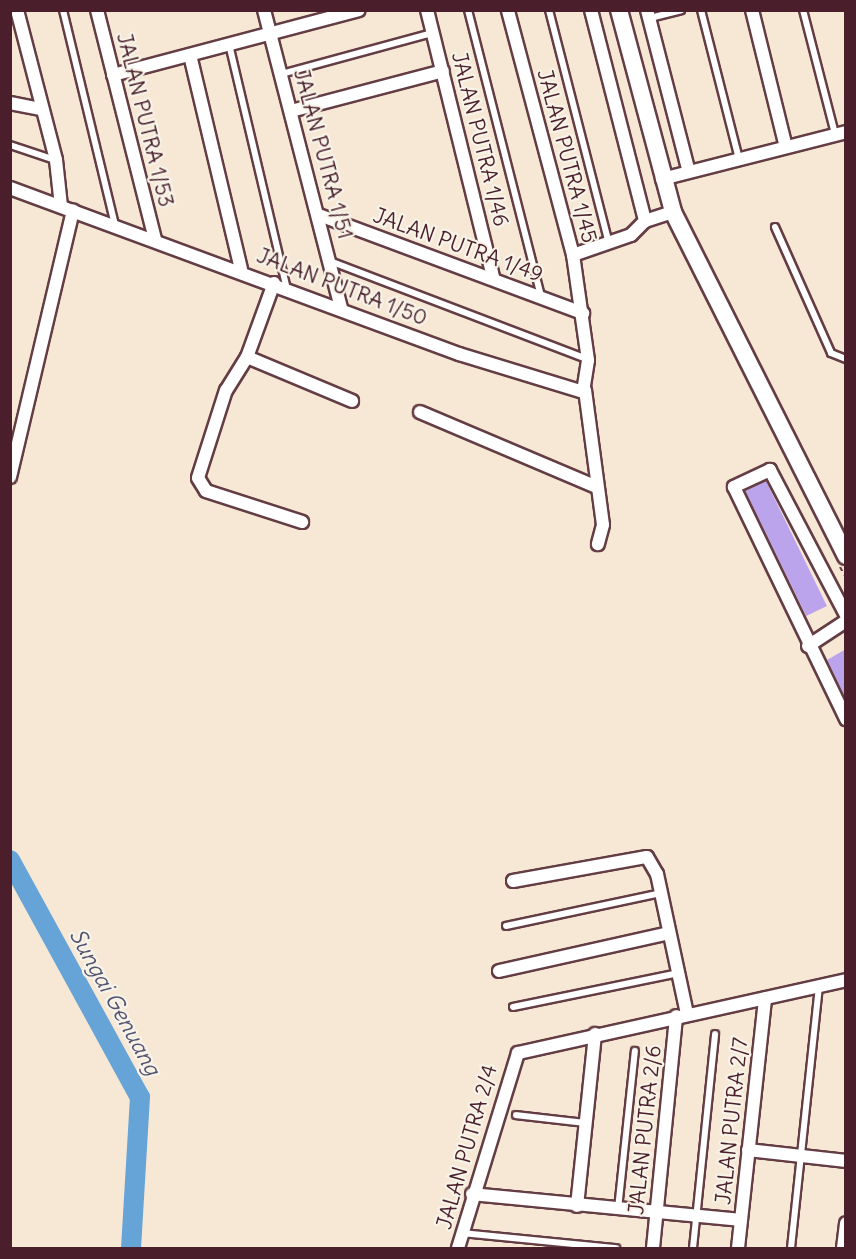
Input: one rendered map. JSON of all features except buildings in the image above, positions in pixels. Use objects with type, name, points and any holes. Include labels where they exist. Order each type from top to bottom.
[{"type":"street","name":"JALAN PUTRA 1/53","points":[[97,10],[155,239]]},
{"type":"street","name":"JALAN PUTRA 1/51","points":[[264,10],[319,215],[341,308]]},
{"type":"street","points":[[113,75],[359,10]]},
{"type":"street","name":"JALAN PUTRA 1/46","points":[[427,10],[493,277]]},
{"type":"street","name":"JALAN PUTRA 1/45","points":[[508,10],[573,255],[582,313]]},
{"type":"street","points":[[591,10],[645,221]]},
{"type":"street","points":[[619,10],[662,179],[673,212],[846,556]]},
{"type":"street","points":[[752,10],[786,147]]},
{"type":"street","points":[[10,477],[67,208],[17,11]]},
{"type":"street","points":[[648,14],[689,172]]},
{"type":"street","points":[[190,55],[241,269]]},
{"type":"street","points":[[291,111],[443,72]]},
{"type":"street","points":[[10,103],[42,109]]},
{"type":"street","points":[[662,179],[840,133]]},
{"type":"street","name":"JALAN PUTRA 1/50","points":[[10,188],[241,269],[287,289],[560,388],[585,390]]},
{"type":"street","points":[[573,255],[631,235],[645,221],[673,212]]},
{"type":"street","name":"JALAN PUTRA 1/49","points":[[319,215],[493,277],[582,313]]},
{"type":"street","points":[[274,283],[247,357],[226,390],[198,478],[206,491],[302,522]]},
{"type":"street","points":[[582,313],[588,360],[585,390],[603,525],[598,543]]},
{"type":"street","points":[[247,357],[352,401]]},
{"type":"street","points":[[420,412],[597,487]]},
{"type":"street","points":[[846,615],[770,470],[734,487],[808,646],[846,719]]},
{"type":"street","points":[[808,646],[846,621]]},
{"type":"street","points":[[513,881],[643,856],[655,867],[662,893],[678,973],[681,1015]]},
{"type":"street","points":[[499,970],[669,933]]},
{"type":"street","name":"JALAN PUTRA 2/6","points":[[514,1057],[527,1049],[846,980]]},
{"type":"street","name":"JALAN PUTRA 2/7","points":[[738,1248],[765,998]]},
{"type":"street","name":"JALAN PUTRA 2/6","points":[[652,1248],[681,1015]]},
{"type":"street","points":[[577,1206],[595,1034]]},
{"type":"street","name":"JALAN PUTRA 2/4","points":[[458,1248],[514,1057]]},
{"type":"street","points":[[748,1150],[846,1161]]},
{"type":"street","points":[[472,1194],[657,1214],[741,1220]]},
{"type":"street","points":[[843,1248],[846,1223]]},
{"type":"lane","points":[[63,10],[116,225]]},
{"type":"lane","points":[[468,10],[541,296]]},
{"type":"lane","points":[[549,10],[609,243]]},
{"type":"lane","points":[[648,14],[681,10]]},
{"type":"lane","points":[[702,10],[739,159]]},
{"type":"lane","points":[[803,10],[840,133]]},
{"type":"lane","points":[[281,74],[432,33]]},
{"type":"lane","points":[[229,44],[287,289]]},
{"type":"lane","points":[[10,145],[56,160]]},
{"type":"lane","points":[[775,227],[831,353],[846,359]]},
{"type":"lane","points":[[330,261],[588,360]]},
{"type":"lane","points":[[506,926],[662,893]]},
{"type":"lane","points":[[513,1007],[678,973]]},
{"type":"lane","points":[[790,1248],[803,1156],[819,986]]},
{"type":"lane","points":[[693,1248],[715,1034]]},
{"type":"lane","points":[[618,1210],[635,1051]]},
{"type":"lane","points":[[516,1115],[586,1123]]},
{"type":"lane","points":[[461,1233],[616,1248]]},
{"type":"waterway","name":"Sungai Genuang","points":[[10,860],[140,1097],[131,1248]]}]
